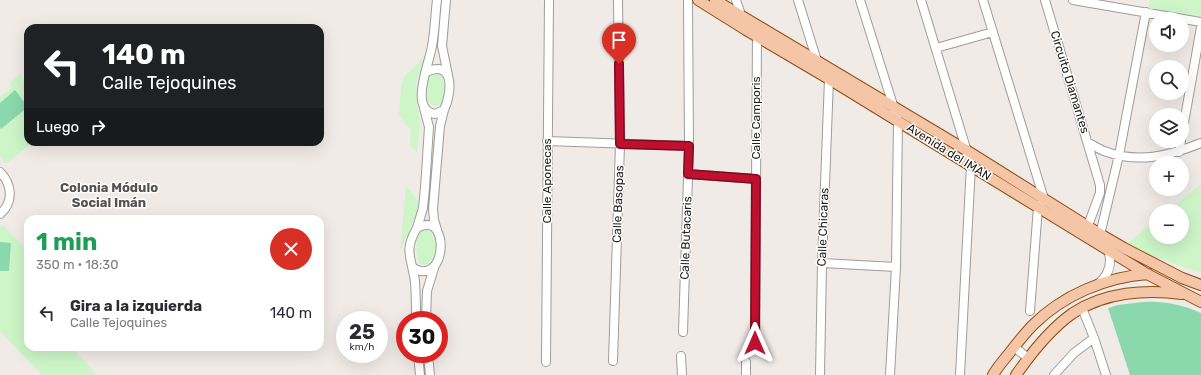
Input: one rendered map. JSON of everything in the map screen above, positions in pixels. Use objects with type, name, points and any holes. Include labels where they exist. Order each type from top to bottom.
[{"type":"main road","name":"Avenida del IMAN","points":[[698,0],[746,30],[759,33]]},
{"type":"main road","name":"Avenida del IMAN","points":[[715,0],[741,16],[759,33],[831,75],[894,107],[966,150],[1041,203],[1099,239],[1124,248],[1182,278],[1201,285]]},
{"type":"main road","name":"Avenida del IMAN","points":[[831,75],[898,121],[971,166],[1041,203]]},
{"type":"main road","name":"Avenida del IMAN","points":[[1099,239],[1108,250],[1147,274],[1201,302]]},
{"type":"main road","points":[[993,375],[1033,325],[1052,309],[1075,295],[1095,286],[1124,278],[1147,274],[1182,278]]},
{"type":"main road","points":[[1016,375],[1044,339],[1072,314],[1082,308],[1100,300],[1127,294],[1163,293],[1189,296]]},
{"type":"street","points":[[416,311],[416,292],[413,268],[409,257],[409,247],[411,237],[417,228],[422,213],[425,188],[429,127],[421,96],[422,84],[432,47],[437,0]]},
{"type":"street","points":[[426,311],[427,291],[440,250],[440,240],[432,210],[440,126],[449,92],[448,76],[442,46],[446,0]]},
{"type":"street","name":"Calle Aponecas","points":[[546,362],[549,0]]},
{"type":"street","name":"Calle Basopas","points":[[613,361],[620,144],[618,0]]},
{"type":"street","name":"Calle Butacaris","points":[[684,332],[689,146],[688,0]]},
{"type":"street","points":[[736,0],[746,30]]},
{"type":"street","points":[[798,0],[815,66]]},
{"type":"street","points":[[860,0],[898,121],[896,267],[890,375]]},
{"type":"street","points":[[921,0],[971,166],[960,375]]},
{"type":"street","points":[[983,0],[1041,203],[1030,311]]},
{"type":"street","name":"Circuito Diamantes","points":[[1045,0],[1088,143],[1104,151],[1132,157],[1151,157],[1179,152],[1201,143]]},
{"type":"street","points":[[1073,0],[1201,22]]},
{"type":"street","points":[[1099,239],[1119,155],[1146,12]]},
{"type":"street","points":[[1187,108],[1201,27]]},
{"type":"street","points":[[936,48],[993,32]]},
{"type":"street","name":"Calle Camporis","points":[[755,343],[759,33]]},
{"type":"street","points":[[426,72],[438,68],[444,71],[448,76]]},
{"type":"street","name":"Calle Chicaras","points":[[820,375],[822,263],[831,75]]},
{"type":"street","points":[[424,107],[428,112],[435,114],[444,110]]},
{"type":"street","points":[[547,141],[689,146]]},
{"type":"street","points":[[1086,231],[1100,192],[1100,185],[1088,143]]},
{"type":"street","points":[[1179,152],[1180,148]]},
{"type":"street","points":[[0,172],[8,181],[10,198],[4,211],[0,214]]},
{"type":"street","points":[[688,174],[756,179]]},
{"type":"street","points":[[1100,192],[1109,195]]},
{"type":"street","points":[[417,228],[428,224],[437,230]]},
{"type":"street","points":[[1095,286],[1108,272],[1110,262],[1108,250]]},
{"type":"street","points":[[822,263],[896,267]]},
{"type":"street","points":[[413,268],[422,271],[427,271],[434,268]]},
{"type":"street","points":[[1082,308],[1106,375]]},
{"type":"street","points":[[1057,373],[1074,353],[1094,338]]},
{"type":"street","points":[[1014,347],[1028,358]]},
{"type":"street","points":[[681,356],[682,375]]},
{"type":"street","points":[[746,362],[746,375]]},
{"type":"street","points":[[419,363],[420,375]]},
{"type":"street","points":[[429,363],[430,375]]},
{"type":"green space","points":[[1150,0],[1201,0],[1201,20],[1189,18],[1189,12],[1148,11]]},
{"type":"green space","points":[[426,55],[416,82],[420,123],[417,153],[410,145],[411,130],[399,116],[401,89],[404,77]]},
{"type":"green space","points":[[21,73],[24,83],[24,146],[28,146],[6,164],[0,157],[0,97],[12,87],[10,83]]},
{"type":"green space","points":[[438,73],[443,80],[445,87],[443,104],[434,106],[426,100],[426,87],[429,75]]},
{"type":"green space","points":[[15,90],[24,102],[24,110],[1,129],[0,127],[0,103]]},
{"type":"green space","points":[[1201,184],[1201,273],[1124,246],[1149,226],[1149,244],[1189,244],[1189,204],[1176,204],[1186,196],[1189,196],[1189,194]]},
{"type":"green space","points":[[406,186],[418,201],[418,211],[400,251]]},
{"type":"green space","points":[[3,225],[24,248],[24,351],[75,351],[97,375],[42,375],[0,331],[0,227]]},
{"type":"green space","points":[[427,230],[432,233],[436,241],[435,256],[429,264],[420,264],[416,252],[417,240],[420,232]]},
{"type":"green space","points":[[0,242],[11,243],[9,271],[0,271]]},
{"type":"green space","points":[[1143,302],[1172,304],[1186,307],[1201,313],[1201,375],[1130,375],[1108,308],[1118,305]]},
{"type":"district","name":"Colonia Módulo Social Imán","points":[[109,194]]},
{"type":"route","points":[[619,64],[620,144],[689,146],[688,174],[756,179],[755,343]]}]
